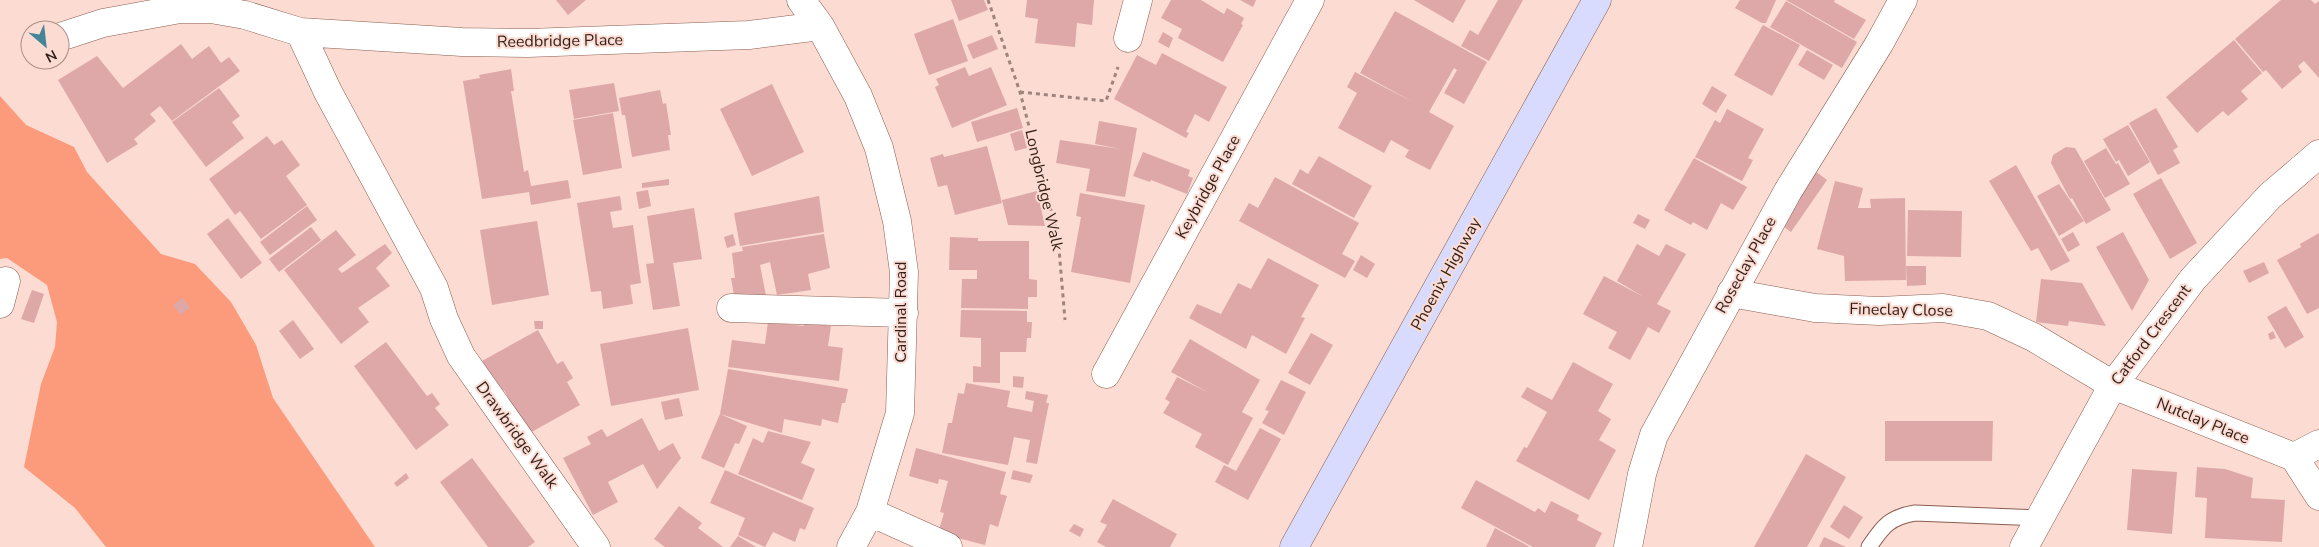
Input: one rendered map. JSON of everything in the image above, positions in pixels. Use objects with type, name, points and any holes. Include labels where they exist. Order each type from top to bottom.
[{"type":"main road","name":"Phoenix Highway","points":[[1294,547],[1597,0]]},
{"type":"street","name":"Cardinal Road","points":[[801,0],[820,26],[858,96],[879,148],[897,222],[904,272],[900,413],[870,512],[850,547]]},
{"type":"street","points":[[1128,38],[1138,0]]},
{"type":"street","name":"Keybridge Place","points":[[1106,374],[1310,0]]},
{"type":"street","name":"Roseclay Place","points":[[1628,547],[1642,474],[1654,435],[1788,191],[1879,44],[1903,0]]},
{"type":"street","name":"Reedbridge Place","points":[[70,34],[104,23],[180,9],[211,9],[245,15],[300,32],[462,42],[528,43],[749,35],[820,26]]},
{"type":"street","name":"Drawbridge Walk","points":[[300,32],[328,92],[434,288],[444,319],[461,356],[596,547]]},
{"type":"street","name":"Catford Crescent","points":[[2024,547],[2113,385],[2193,279],[2270,196],[2319,154]]},
{"type":"street","name":"Fineclay Close","points":[[1732,292],[1815,308],[1879,311],[1943,308],[1988,316],[2033,337],[2113,385]]},
{"type":"street","points":[[731,308],[904,313]]},
{"type":"street","name":"Nutclay Place","points":[[2113,385],[2294,457]]},
{"type":"street","points":[[2319,444],[2294,457],[2319,496]]},
{"type":"street","points":[[870,512],[948,547]]},
{"type":"lane","points":[[1869,547],[1881,530],[1898,516],[1915,512],[2040,518]]},
{"type":"path","name":"Longbridge Walk","points":[[988,0],[1020,92],[1058,237],[1065,320]]},
{"type":"path","points":[[1020,92],[1106,101],[1128,38]]},
{"type":"shaded area","points":[[0,96],[26,125],[74,147],[87,172],[161,254],[195,264],[231,302],[256,345],[273,398],[375,547],[106,547],[75,508],[24,467],[41,384],[55,347],[57,322],[47,285],[7,258],[0,259]]},
{"type":"building","points":[[556,0],[586,0],[568,15]]},
{"type":"building","points":[[951,0],[984,0],[988,10],[959,21]]},
{"type":"building","points":[[1027,0],[1094,0],[1092,25],[1077,23],[1075,47],[1035,43],[1038,19],[1025,17]]},
{"type":"building","points":[[1171,0],[1201,0],[1224,14],[1227,8],[1244,18],[1241,24],[1243,25],[1223,62],[1178,38],[1182,29],[1161,18]]},
{"type":"building","points":[[1240,0],[1256,0],[1253,7]]},
{"type":"building","points":[[1414,0],[1466,0],[1453,23]]},
{"type":"building","points":[[1498,0],[1523,0],[1489,61],[1461,46],[1470,30],[1478,35]]},
{"type":"building","points":[[1740,0],[1776,0],[1766,23],[1762,23],[1735,8]]},
{"type":"building","points":[[1786,0],[1835,0],[1834,2],[1866,20],[1854,39]]},
{"type":"building","points":[[2281,0],[2311,0],[2315,4],[2319,1],[2319,78],[2304,61],[2298,66],[2302,72],[2282,89],[2266,70],[2263,72],[2235,39]]},
{"type":"building","points":[[1786,1],[1857,42],[1842,68],[1770,27]]},
{"type":"building","points":[[1395,11],[1487,62],[1464,104],[1444,93],[1457,70],[1454,68],[1429,112],[1454,126],[1430,170],[1405,157],[1409,150],[1391,140],[1384,153],[1338,128],[1357,93],[1347,87],[1355,72],[1413,102],[1360,73]]},
{"type":"building","points":[[953,19],[968,61],[929,75],[914,34]]},
{"type":"building","points":[[1763,25],[1800,45],[1772,96],[1734,75]]},
{"type":"building","points":[[1163,32],[1173,38],[1169,48],[1158,42]]},
{"type":"building","points":[[992,35],[998,49],[973,59],[967,45]]},
{"type":"building","points":[[2234,40],[2262,73],[2241,91],[2248,99],[2228,116],[2223,111],[2197,133],[2166,97]]},
{"type":"building","points":[[181,44],[192,59],[209,46],[221,63],[229,57],[240,71],[172,121],[160,106],[150,114],[156,121],[134,139],[138,144],[107,163],[58,80],[97,56],[123,88]]},
{"type":"building","points":[[1807,50],[1833,65],[1824,80],[1798,65]]},
{"type":"building","points":[[1162,53],[1227,87],[1209,122],[1195,114],[1186,132],[1189,133],[1186,138],[1114,99],[1137,55],[1156,65]]},
{"type":"building","points":[[965,67],[969,76],[991,67],[1007,105],[952,128],[935,87],[939,85],[936,79]]},
{"type":"building","points":[[511,69],[514,91],[511,91],[524,172],[528,170],[531,186],[568,180],[571,198],[531,205],[529,192],[482,199],[463,81],[480,78],[479,75]]},
{"type":"building","points":[[614,83],[619,111],[574,119],[569,90]]},
{"type":"building","points":[[772,84],[804,152],[752,176],[720,109]]},
{"type":"building","points":[[1712,86],[1727,95],[1716,113],[1702,104]]},
{"type":"building","points":[[219,88],[240,116],[232,122],[244,138],[206,167],[172,122]]},
{"type":"building","points":[[660,90],[663,104],[666,103],[671,135],[668,135],[670,150],[632,157],[625,115],[622,115],[619,98]]},
{"type":"building","points":[[1017,108],[1023,128],[977,142],[971,122]]},
{"type":"building","points":[[2156,108],[2178,147],[2173,150],[2180,163],[2158,175],[2129,123]]},
{"type":"building","points":[[1727,109],[1764,129],[1748,158],[1753,160],[1742,181],[1695,157],[1715,120],[1720,123]]},
{"type":"building","points":[[613,113],[622,168],[583,175],[573,120]]},
{"type":"building","points":[[1099,121],[1137,128],[1125,197],[1086,191],[1090,169],[1056,163],[1060,140],[1121,149],[1095,144]]},
{"type":"building","points":[[2128,125],[2150,162],[2128,176],[2119,160],[2116,162],[2103,139]]},
{"type":"building","points":[[1022,130],[1027,148],[1015,151],[1010,134]]},
{"type":"building","points":[[267,136],[274,145],[282,140],[300,165],[286,176],[307,205],[261,239],[240,211],[235,215],[209,179]]},
{"type":"building","points":[[987,146],[1002,203],[955,215],[947,185],[938,187],[930,158],[943,154],[944,157]]},
{"type":"building","points":[[2066,147],[2075,148],[2111,210],[2086,224],[2051,163],[2053,155]]},
{"type":"building","points":[[2106,148],[2116,164],[2118,163],[2130,184],[2105,198],[2084,161]]},
{"type":"building","points":[[1143,152],[1190,170],[1188,176],[1193,178],[1187,194],[1151,180],[1150,182],[1133,176]]},
{"type":"building","points":[[1319,156],[1372,186],[1354,218],[1292,184],[1300,169],[1308,174]]},
{"type":"building","points":[[1694,158],[1747,187],[1733,210],[1721,203],[1707,230],[1693,222],[1691,225],[1664,210]]},
{"type":"building","points":[[2016,165],[2070,261],[2051,271],[2038,248],[2031,251],[1989,181]]},
{"type":"building","points":[[1815,171],[1827,180],[1791,232],[1779,223]]},
{"type":"building","points":[[1275,177],[1359,223],[1342,254],[1355,261],[1345,278],[1239,221],[1249,203],[1258,208]]},
{"type":"building","points":[[2161,178],[2197,243],[2170,259],[2133,194]]},
{"type":"building","points":[[669,179],[669,185],[642,188],[642,183]]},
{"type":"building","points":[[1835,181],[1863,188],[1858,208],[1871,208],[1870,199],[1905,198],[1906,280],[1845,281],[1844,256],[1817,249]]},
{"type":"building","points":[[2059,184],[2084,221],[2059,236],[2037,196]]},
{"type":"building","points":[[648,190],[651,206],[639,209],[636,192]]},
{"type":"building","points":[[1037,191],[1045,226],[1008,225],[1002,200]]},
{"type":"building","points":[[1080,193],[1145,205],[1130,283],[1071,272],[1081,217],[1076,216]]},
{"type":"building","points":[[620,196],[622,210],[610,212],[613,228],[633,225],[641,283],[630,285],[633,304],[603,309],[601,291],[591,292],[577,203]]},
{"type":"building","points":[[819,196],[824,232],[740,246],[734,213]]},
{"type":"building","points":[[307,206],[317,220],[270,255],[260,242]]},
{"type":"building","points":[[694,208],[702,259],[673,263],[680,306],[653,310],[646,264],[654,263],[647,216]]},
{"type":"building","points":[[1908,210],[1962,211],[1961,257],[1907,256]]},
{"type":"building","points":[[1638,214],[1650,220],[1645,229],[1633,223]]},
{"type":"building","points":[[228,218],[262,263],[241,279],[207,234]]},
{"type":"building","points":[[537,221],[549,295],[492,305],[480,230]]},
{"type":"building","points":[[311,227],[321,240],[279,272],[269,259]]},
{"type":"building","points":[[336,230],[356,255],[338,269],[342,273],[385,244],[392,253],[376,268],[390,286],[358,308],[369,322],[341,344],[284,270]]},
{"type":"building","points":[[2073,232],[2080,245],[2068,252],[2061,239]]},
{"type":"building","points":[[2123,232],[2149,280],[2132,311],[2096,247]]},
{"type":"building","points":[[2319,233],[2319,308],[2307,314],[2277,260],[2301,247],[2300,244]]},
{"type":"building","points":[[733,234],[736,245],[727,248],[724,237]]},
{"type":"building","points":[[824,234],[830,268],[808,274],[811,290],[777,295],[770,262],[760,265],[766,296],[734,295],[731,278],[735,278],[732,253],[743,251],[742,247]]},
{"type":"building","points":[[950,237],[978,238],[978,241],[1029,241],[1029,279],[1037,280],[1037,297],[1028,297],[1028,309],[961,308],[962,279],[977,279],[977,270],[949,270]]},
{"type":"building","points":[[1637,244],[1659,256],[1666,244],[1686,254],[1657,304],[1671,311],[1659,333],[1648,327],[1630,360],[1608,348],[1617,332],[1583,314],[1604,276],[1644,297],[1617,281]]},
{"type":"building","points":[[1361,255],[1375,264],[1367,278],[1353,270]]},
{"type":"building","points":[[1268,258],[1319,285],[1301,317],[1305,318],[1286,354],[1252,335],[1246,349],[1189,318],[1197,304],[1221,314],[1238,283],[1251,289]]},
{"type":"building","points":[[2264,262],[2269,273],[2249,283],[2243,271]]},
{"type":"building","points":[[1906,266],[1926,266],[1926,285],[1907,286]]},
{"type":"building","points":[[2041,279],[2082,283],[2106,326],[2069,321],[2068,326],[2036,322]]},
{"type":"building","points":[[32,290],[44,294],[34,323],[21,319]]},
{"type":"building","points":[[183,298],[190,308],[180,315],[173,305]]},
{"type":"building","points":[[2286,306],[2304,337],[2285,348],[2267,317]]},
{"type":"building","points":[[961,310],[1027,311],[1027,322],[1032,322],[1031,338],[1027,338],[1026,352],[1000,352],[1000,383],[973,382],[973,366],[981,367],[981,338],[960,337]]},
{"type":"building","points":[[293,320],[314,349],[300,359],[279,331]]},
{"type":"building","points":[[534,321],[543,321],[543,329],[535,329]]},
{"type":"building","points":[[768,322],[804,326],[804,322],[831,326],[828,346],[843,348],[839,381],[728,367],[732,340],[765,344]]},
{"type":"building","points":[[688,328],[699,390],[611,406],[600,344]]},
{"type":"building","points":[[538,330],[557,364],[563,361],[573,378],[567,382],[580,405],[528,434],[504,390],[499,393],[482,361]]},
{"type":"building","points":[[2273,331],[2276,338],[2270,340],[2268,334]]},
{"type":"building","points":[[1311,333],[1333,345],[1310,385],[1288,373]]},
{"type":"building","points":[[1190,339],[1260,380],[1242,412],[1253,418],[1228,465],[1195,447],[1202,434],[1163,413],[1170,402],[1165,399],[1177,377],[1209,393],[1171,372]]},
{"type":"building","points":[[386,342],[430,400],[427,396],[432,393],[440,404],[435,408],[449,425],[416,450],[354,366]]},
{"type":"building","points":[[1573,362],[1613,384],[1598,411],[1611,419],[1599,440],[1616,450],[1589,500],[1516,461],[1524,447],[1527,448],[1547,412],[1521,397],[1527,387],[1552,400]]},
{"type":"building","points":[[728,369],[848,389],[845,403],[842,403],[838,423],[822,419],[821,426],[784,419],[782,433],[720,414]]},
{"type":"building","points":[[1013,376],[1024,377],[1023,388],[1013,387]]},
{"type":"building","points":[[1281,380],[1306,392],[1284,435],[1262,423],[1269,411],[1265,410]]},
{"type":"building","points":[[966,383],[1010,391],[1007,407],[1032,412],[1034,401],[1025,399],[1026,391],[1048,395],[1046,403],[1049,403],[1037,464],[1026,462],[1030,440],[1014,437],[1008,465],[942,453],[948,423],[952,423],[958,393],[964,394]]},
{"type":"building","points":[[679,398],[683,416],[665,420],[661,402]]},
{"type":"building","points":[[720,414],[747,426],[739,444],[735,443],[724,468],[701,458]]},
{"type":"building","points":[[642,418],[659,451],[673,443],[681,458],[657,489],[643,464],[608,482],[618,502],[593,515],[563,458],[591,444],[587,437],[602,429],[607,437]]},
{"type":"building","points":[[1885,421],[1993,421],[1992,461],[1885,461]]},
{"type":"building","points":[[1260,428],[1281,439],[1248,500],[1215,482],[1224,465],[1236,471]]},
{"type":"building","points":[[768,431],[811,442],[801,463],[815,469],[802,500],[738,474],[753,438],[763,443]]},
{"type":"building","points":[[916,448],[1006,472],[1000,494],[1007,496],[998,527],[990,524],[985,545],[938,533],[944,513],[940,512],[948,481],[939,479],[938,484],[909,476]]},
{"type":"building","points":[[1806,454],[1846,477],[1807,547],[1754,547]]},
{"type":"building","points":[[472,458],[535,542],[528,547],[488,547],[440,482]]},
{"type":"building","points":[[2197,467],[2225,469],[2253,478],[2251,498],[2285,500],[2282,542],[2205,538],[2207,498],[2195,497]]},
{"type":"building","points":[[2132,469],[2177,472],[2172,534],[2127,530]]},
{"type":"building","points":[[725,470],[814,508],[805,530],[800,528],[795,542],[773,532],[765,547],[738,535],[745,518],[710,503]]},
{"type":"building","points":[[1013,470],[1033,475],[1030,483],[1011,479]]},
{"type":"building","points":[[406,473],[409,478],[397,487],[394,483]]},
{"type":"building","points":[[1476,480],[1535,512],[1538,508],[1545,513],[1551,501],[1579,515],[1577,520],[1602,533],[1595,547],[1533,547],[1461,508]]},
{"type":"building","points":[[1113,499],[1177,534],[1170,547],[1106,547],[1097,542],[1107,525],[1100,522]]},
{"type":"building","points":[[1844,505],[1863,517],[1849,539],[1830,527]]},
{"type":"building","points":[[679,506],[702,523],[698,528],[723,547],[665,547],[654,539]]},
{"type":"building","points":[[1074,524],[1084,529],[1080,537],[1069,531]]},
{"type":"building","points":[[1495,528],[1530,547],[1486,547]]},
{"type":"building","points":[[738,536],[756,547],[730,547]]},
{"type":"building","points":[[1824,537],[1846,547],[1819,547]]}]
